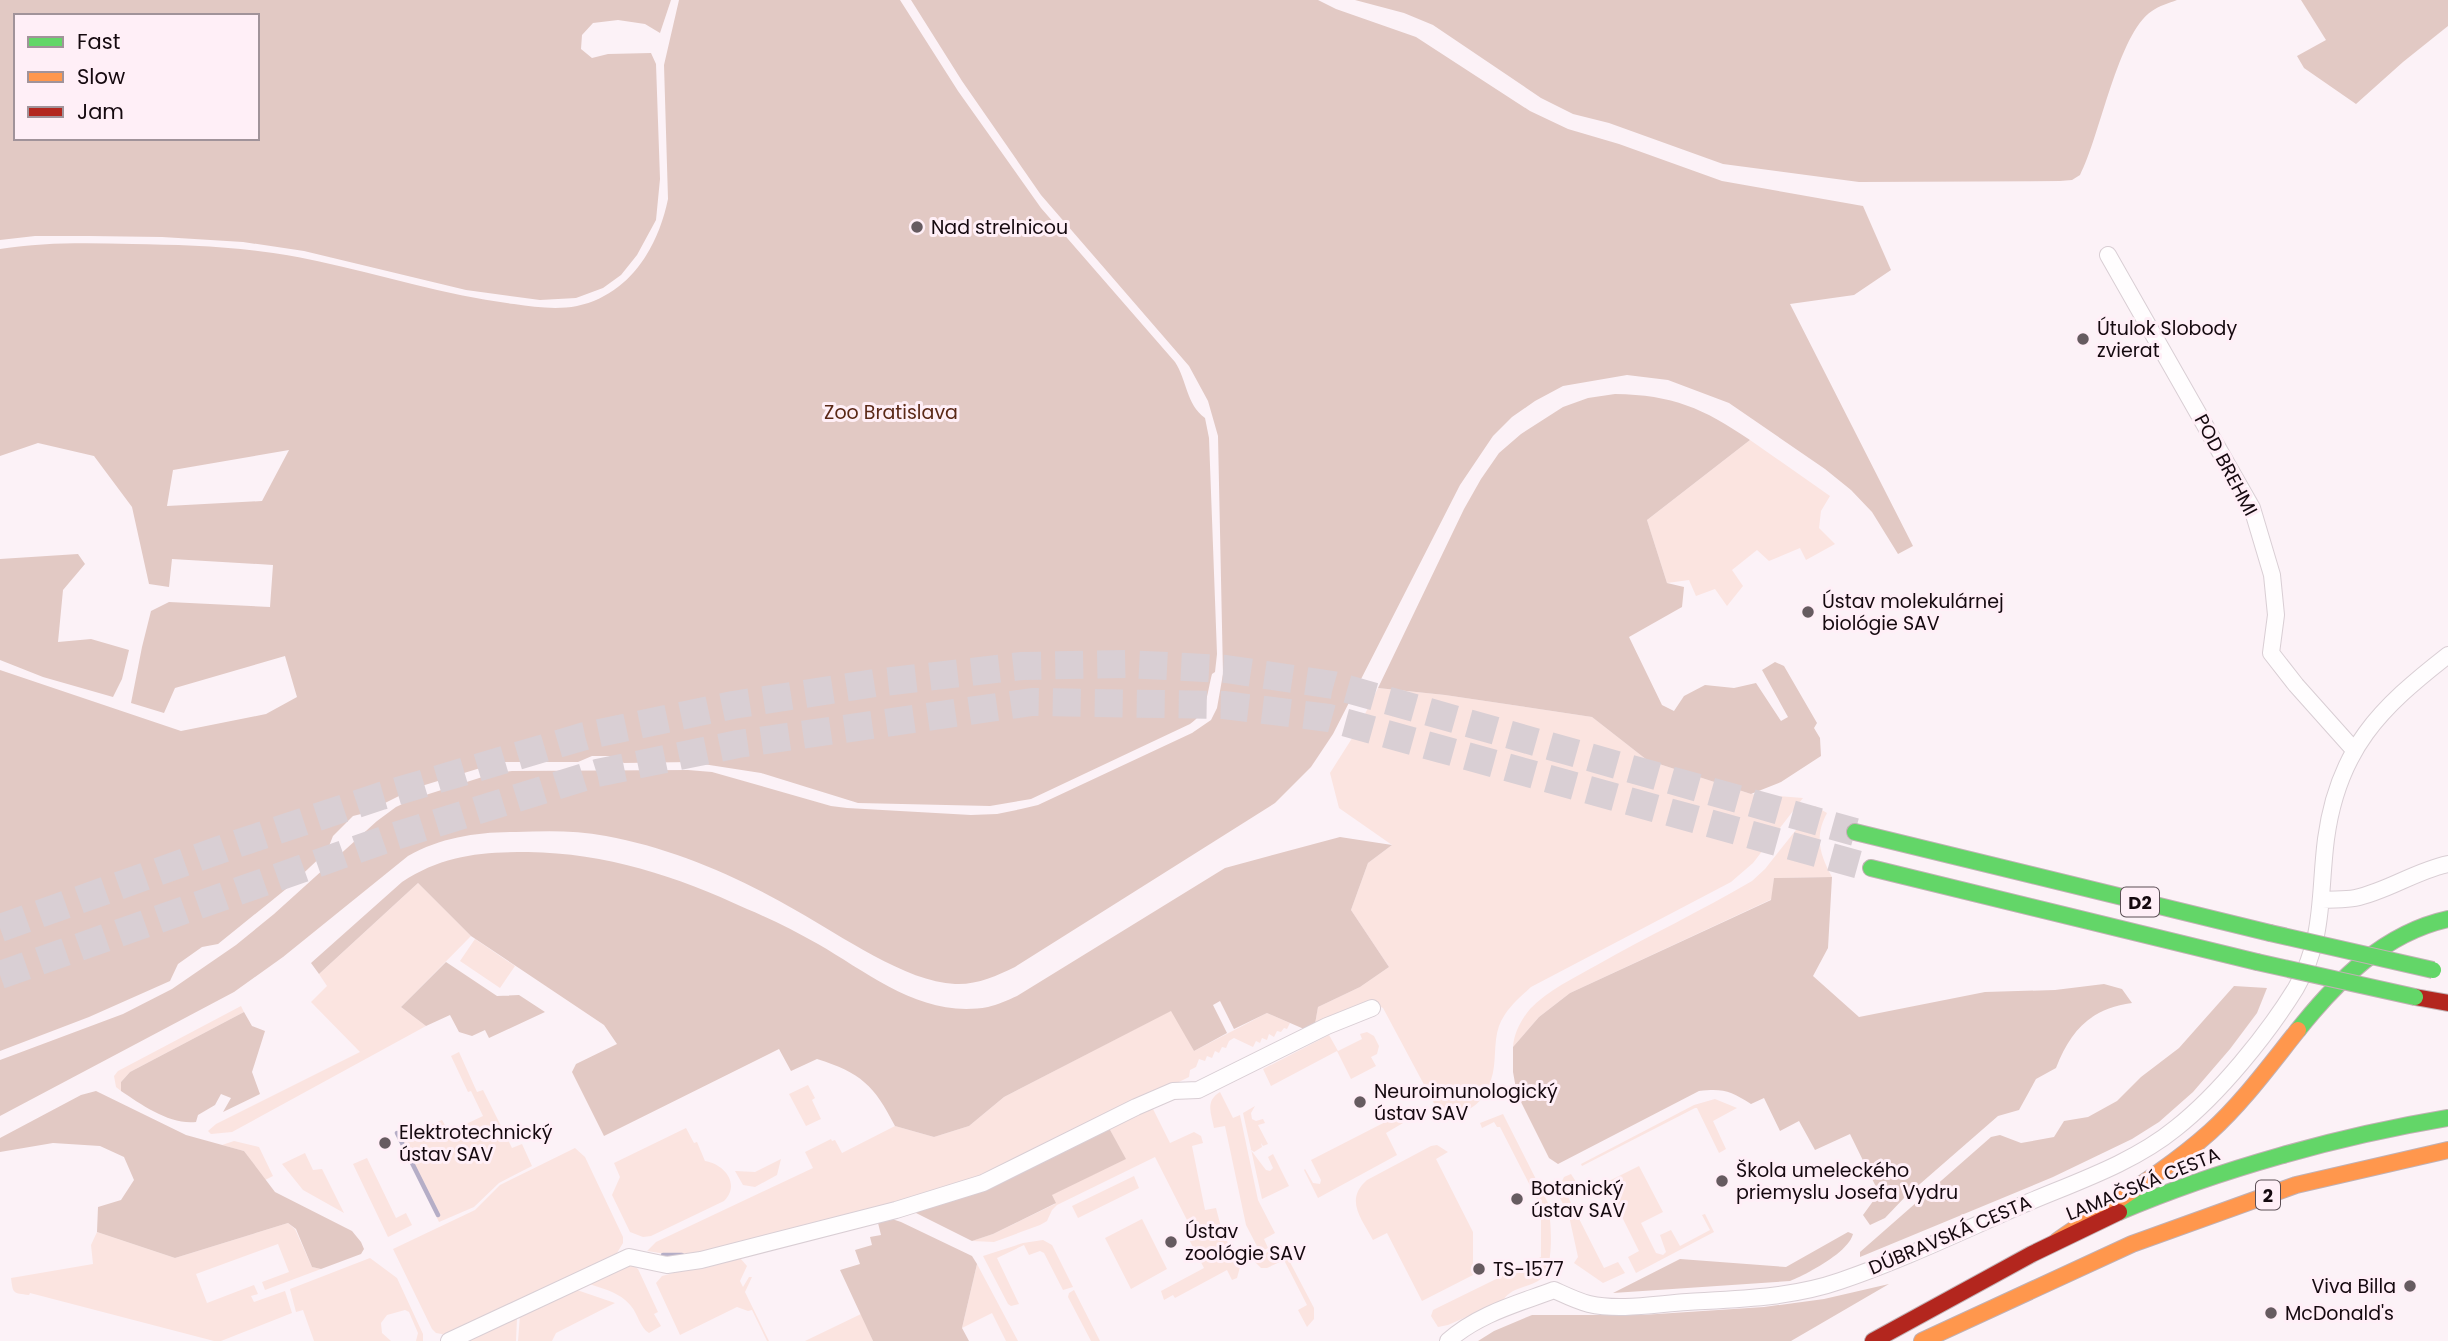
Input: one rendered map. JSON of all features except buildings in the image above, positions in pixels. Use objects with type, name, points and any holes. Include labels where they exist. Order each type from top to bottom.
[{"type":"main road","name":"D2","points":[[1855,832],[2441,972]]},
{"type":"main road","name":"D2","points":[[1871,869],[2257,962],[2448,1003]]},
{"type":"main road","points":[[2057,1241],[2139,1188],[2231,1112],[2320,1004],[2355,968],[2383,947],[2421,928],[2448,919]]},
{"type":"main road","name":"LAMAČSKÁ CESTA","points":[[1873,1341],[2057,1241],[2171,1191],[2241,1167],[2376,1132],[2448,1118]]},
{"type":"main road","name":"2","points":[[1922,1341],[2132,1244],[2296,1185],[2448,1150]]},
{"type":"street","name":"POD BREHMI","points":[[2108,255],[2252,508],[2272,575],[2276,615],[2271,653],[2295,685],[2354,750]]},
{"type":"street","name":"DÚBRAVSKÁ CESTA","points":[[1448,1341],[1473,1322],[1494,1311],[1554,1290],[1589,1304],[1616,1306],[1762,1297],[1839,1281],[2088,1177],[2141,1152],[2175,1130],[2205,1102],[2275,1018],[2308,966],[2317,940],[2326,839],[2335,794],[2354,750],[2387,705],[2448,655]]},
{"type":"street","points":[[2322,900],[2354,898],[2382,889],[2413,874],[2448,864]]},
{"type":"street","points":[[449,1341],[629,1256],[667,1265],[701,1260],[896,1210],[983,1183],[1136,1107],[1173,1091],[1198,1090],[1327,1026],[1372,1008]]},
{"type":"shaded area","points":[[1750,440],[1830,496],[1821,511],[1819,528],[1835,544],[1806,560],[1800,548],[1769,561],[1757,550],[1732,570],[1743,586],[1727,606],[1715,589],[1696,596],[1689,580],[1667,583],[1647,520]]},
{"type":"shaded area","points":[[1378,688],[1592,717],[1647,760],[1751,794],[1803,798],[1753,863],[1731,882],[1531,987],[1517,1000],[1499,1026],[1493,1073],[1483,1097],[1477,1104],[1462,1111],[1445,1111],[1436,1107],[1383,1008],[1371,1002],[1307,1032],[1304,1029],[1315,1024],[1318,1007],[1360,987],[1389,967],[1351,910],[1368,863],[1392,845],[1339,808],[1330,773],[1356,732]]},
{"type":"shaded area","points":[[1815,806],[1827,813],[1821,830],[1820,846],[1832,877],[1774,878],[1772,899],[1570,993],[1539,1017],[1513,1047],[1516,1032],[1524,1018],[1545,996],[1752,881],[1765,869]]},
{"type":"shaded area","points":[[418,883],[471,936],[401,1007],[426,1026],[232,1132],[211,1134],[208,1131],[216,1124],[360,1052],[311,1002],[327,986],[319,974]]},
{"type":"shaded area","points":[[475,939],[515,966],[500,988],[460,961]]},
{"type":"shaded area","points":[[241,1006],[244,1012],[130,1072],[121,1082],[121,1091],[116,1087],[114,1076],[118,1071]]},
{"type":"shaded area","points":[[1172,1010],[1194,1051],[1267,1013],[1290,1023],[1287,1029],[1277,1031],[1274,1037],[1269,1034],[1267,1040],[1262,1038],[1260,1043],[1256,1041],[1253,1047],[1234,1038],[1226,1048],[1222,1047],[1219,1053],[1215,1051],[1212,1058],[1207,1056],[1205,1061],[1199,1059],[1196,1067],[1190,1070],[1189,1077],[1016,1162],[944,1190],[698,1253],[666,1254],[647,1251],[656,1242],[813,1168],[805,1152],[831,1139],[835,1140],[842,1153],[895,1126],[934,1137],[969,1126],[1004,1097]]},
{"type":"shaded area","points":[[1367,1032],[1374,1036],[1379,1046],[1377,1054],[1371,1057],[1376,1066],[1351,1079],[1337,1051],[1271,1086],[1263,1069],[1329,1035],[1338,1051],[1362,1039],[1360,1034]]},
{"type":"shaded area","points":[[459,1052],[477,1092],[483,1090],[512,1148],[522,1144],[532,1166],[499,1183],[474,1207],[439,1222],[399,1140],[442,1120],[449,1132],[483,1116],[451,1056]]},
{"type":"shaded area","points":[[808,1085],[821,1119],[806,1126],[789,1094]]},
{"type":"shaded area","points":[[1220,1092],[1233,1118],[1240,1115],[1258,1200],[1275,1233],[1264,1239],[1268,1248],[1260,1252],[1246,1225],[1225,1126],[1214,1128],[1211,1103]]},
{"type":"shaded area","points":[[1715,1099],[1737,1108],[1713,1121],[1726,1149],[1719,1153],[1695,1108],[1582,1166],[1581,1164],[1694,1105]]},
{"type":"shaded area","points":[[1255,1106],[1251,1113],[1252,1119],[1263,1119],[1265,1123],[1258,1125],[1268,1144],[1263,1146],[1261,1143],[1262,1147],[1254,1152],[1251,1150],[1243,1113]]},
{"type":"shaded area","points":[[1152,1107],[1170,1143],[1194,1132],[1201,1136],[1203,1143],[1192,1146],[1205,1210],[1216,1208],[1222,1231],[1240,1267],[1237,1278],[1232,1280],[1227,1270],[1175,1298],[1173,1295],[1164,1300],[1161,1291],[1204,1268],[1184,1230],[1190,1226],[1155,1157],[1057,1205],[1047,1221],[1040,1225],[994,1242],[972,1241],[993,1234],[1055,1204],[1051,1195],[1125,1159],[1109,1128]]},
{"type":"shaded area","points":[[1503,1114],[1548,1203],[1551,1243],[1548,1265],[1541,1279],[1515,1290],[1503,1301],[1438,1327],[1431,1316],[1433,1310],[1541,1257],[1541,1207],[1500,1127],[1494,1122],[1482,1128],[1480,1123]]},
{"type":"shaded area","points":[[1399,1115],[1403,1123],[1386,1133],[1397,1155],[1318,1198],[1304,1170],[1313,1183],[1320,1184],[1321,1180],[1311,1160]]},
{"type":"shaded area","points":[[686,1128],[694,1143],[697,1142],[705,1161],[718,1166],[728,1176],[731,1188],[729,1195],[724,1201],[651,1236],[643,1237],[630,1232],[612,1195],[620,1177],[614,1163]]},
{"type":"shaded area","points":[[234,1141],[259,1147],[273,1176],[265,1180],[244,1151],[222,1145]]},
{"type":"shaded area","points":[[1437,1145],[1448,1152],[1436,1159],[1473,1232],[1473,1275],[1422,1301],[1387,1233],[1373,1240],[1360,1217],[1356,1202],[1360,1187],[1367,1180]]},
{"type":"shaded area","points":[[575,1148],[585,1157],[623,1237],[623,1243],[617,1253],[447,1335],[436,1333],[393,1249],[475,1210],[500,1185]]},
{"type":"shaded area","points":[[1251,1151],[1266,1170],[1270,1171],[1273,1168],[1268,1157],[1273,1154],[1289,1186],[1262,1199]]},
{"type":"shaded area","points":[[305,1153],[313,1170],[322,1169],[344,1213],[303,1190],[282,1164]]},
{"type":"shaded area","points":[[367,1158],[396,1218],[406,1213],[412,1225],[388,1237],[353,1164]]},
{"type":"shaded area","points":[[781,1159],[777,1175],[755,1187],[743,1185],[735,1171],[755,1172]]},
{"type":"shaded area","points":[[1639,1166],[1663,1212],[1641,1223],[1656,1253],[1663,1255],[1666,1252],[1660,1235],[1671,1230],[1680,1246],[1710,1230],[1702,1215],[1705,1214],[1714,1232],[1636,1273],[1628,1257],[1639,1251],[1605,1183]]},
{"type":"shaded area","points":[[1571,1174],[1578,1185],[1566,1193],[1604,1268],[1618,1262],[1625,1273],[1603,1283],[1574,1263],[1578,1257],[1569,1216],[1558,1194],[1564,1177]]},
{"type":"shaded area","points":[[1134,1176],[1139,1188],[1078,1218],[1072,1206]]},
{"type":"shaded area","points":[[1142,1219],[1167,1269],[1131,1289],[1105,1238]]},
{"type":"shaded area","points":[[288,1223],[295,1229],[312,1267],[321,1269],[265,1290],[262,1282],[289,1272],[278,1244],[196,1274],[207,1303],[254,1285],[258,1294],[251,1296],[254,1302],[285,1291],[292,1313],[221,1341],[30,1293],[20,1294],[12,1287],[11,1278],[93,1264],[91,1245],[97,1232],[175,1258]]},
{"type":"shaded area","points":[[1043,1240],[1052,1245],[1073,1287],[1063,1290],[1044,1253],[1040,1251],[1029,1255],[1024,1245],[997,1258],[1019,1304],[1011,1306],[983,1256],[1023,1243]]},
{"type":"shaded area","points":[[1281,1245],[1314,1308],[1314,1319],[1307,1327],[1298,1310],[1307,1305],[1284,1260],[1261,1268],[1253,1260]]},
{"type":"shaded area","points":[[733,1257],[740,1258],[747,1266],[740,1281],[743,1287],[749,1277],[752,1277],[745,1292],[769,1341],[752,1310],[737,1307],[680,1335],[656,1283],[662,1276]]},
{"type":"shaded area","points":[[370,1258],[397,1278],[423,1334],[423,1341],[416,1341],[418,1333],[409,1312],[405,1310],[387,1315],[381,1323],[382,1333],[391,1341],[314,1341],[303,1310],[296,1312],[290,1289]]},
{"type":"shaded area","points":[[626,1264],[638,1269],[658,1312],[654,1314],[661,1326],[649,1333],[643,1328],[627,1301],[587,1283]]},
{"type":"shaded area","points":[[977,1264],[1018,1341],[1006,1341],[992,1313],[962,1328]]},
{"type":"shaded area","points":[[574,1289],[615,1303],[556,1333],[552,1341],[518,1341],[520,1315]]},
{"type":"shaded area","points":[[1074,1290],[1100,1341],[1091,1341],[1068,1297]]},
{"type":"shaded area","points":[[861,1314],[873,1341],[805,1341]]},
{"type":"shaded area","points":[[517,1318],[516,1341],[465,1341]]},
{"type":"green space","points":[[0,0],[671,0],[660,33],[645,24],[618,20],[593,23],[582,35],[581,49],[592,58],[608,54],[651,53],[656,64],[660,179],[656,220],[637,255],[621,275],[603,288],[576,298],[540,300],[466,290],[304,251],[243,242],[162,237],[35,236],[0,240]]},
{"type":"green space","name":"Zoo Bratislava","points":[[679,0],[900,0],[958,91],[1041,208],[1175,362],[1190,399],[1205,418],[1209,438],[1217,654],[1215,672],[1212,674],[1200,714],[1190,724],[1031,799],[990,806],[858,803],[761,773],[690,762],[624,763],[609,756],[592,756],[578,762],[500,762],[415,788],[365,813],[353,816],[333,836],[327,851],[291,885],[218,944],[202,947],[178,964],[170,981],[89,1017],[0,1051],[0,670],[181,731],[266,714],[297,697],[285,656],[175,688],[164,713],[131,703],[151,611],[169,602],[270,607],[273,565],[172,559],[169,587],[149,584],[132,507],[94,456],[38,443],[0,456],[0,249],[82,243],[248,250],[294,256],[489,300],[546,308],[577,306],[612,292],[626,280],[638,267],[657,235],[668,199],[664,65]],"holes":[[[289,450],[262,501],[167,506],[173,470]]]},
{"type":"green space","points":[[911,0],[1318,0],[1416,37],[1530,111],[1568,129],[1619,144],[1722,181],[1863,206],[1891,270],[1854,295],[1790,304],[1913,546],[1898,554],[1872,512],[1851,490],[1729,403],[1668,380],[1627,375],[1563,386],[1512,417],[1493,436],[1460,485],[1333,734],[1311,767],[1275,803],[1015,967],[971,983],[936,981],[874,956],[728,875],[656,848],[595,834],[572,832],[502,832],[474,835],[434,844],[408,856],[283,957],[234,992],[0,1116],[0,1060],[123,1014],[172,989],[236,945],[377,821],[413,799],[495,773],[512,771],[688,770],[712,772],[831,806],[971,815],[997,814],[1038,805],[1192,733],[1211,720],[1217,708],[1223,674],[1218,436],[1208,401],[1189,366],[1041,195],[962,81]]},
{"type":"green space","points":[[1355,0],[2177,0],[2152,11],[2140,23],[2129,41],[2087,158],[2080,175],[2072,180],[1859,182],[1723,164],[1609,123],[1573,114],[1541,98],[1433,25],[1404,13]]},
{"type":"green space","points":[[2301,0],[2448,0],[2448,26],[2356,104],[2304,68],[2297,56],[2326,40]]},
{"type":"green space","points":[[1615,394],[1654,397],[1687,405],[1717,419],[1750,440],[1647,520],[1667,583],[1684,587],[1682,607],[1629,637],[1662,705],[1674,711],[1684,696],[1705,685],[1734,688],[1756,683],[1781,721],[1788,717],[1762,670],[1775,662],[1784,666],[1817,723],[1814,728],[1820,738],[1821,756],[1781,782],[1751,794],[1647,760],[1592,717],[1378,688],[1464,509],[1499,453],[1521,434],[1563,407],[1588,398]]},
{"type":"green space","points":[[78,554],[85,564],[63,590],[58,642],[91,639],[129,650],[122,679],[113,697],[43,677],[0,660],[0,559]]},
{"type":"green space","points":[[1340,837],[1392,845],[1368,863],[1351,910],[1389,967],[1360,987],[1318,1007],[1315,1024],[1304,1029],[1267,1013],[1234,1029],[1220,1001],[1213,1005],[1227,1033],[1194,1051],[1171,1011],[1004,1097],[969,1126],[934,1137],[895,1126],[873,1090],[845,1070],[817,1059],[791,1071],[779,1049],[604,1136],[572,1072],[576,1064],[617,1044],[604,1025],[471,936],[418,883],[319,974],[311,963],[402,882],[432,866],[478,854],[557,853],[613,862],[694,886],[792,930],[878,980],[919,1000],[964,1009],[988,1007],[1017,996],[1225,868]]},
{"type":"green space","points":[[1832,877],[1828,948],[1813,976],[1859,1017],[1985,992],[2055,990],[2104,984],[2122,989],[2132,1003],[2093,1016],[2068,1043],[2056,1068],[2036,1079],[2019,1110],[1998,1116],[1905,1197],[1885,1218],[1870,1225],[1863,1215],[1879,1193],[1850,1134],[1815,1150],[1799,1121],[1780,1131],[1764,1098],[1751,1104],[1727,1092],[1699,1091],[1558,1164],[1549,1158],[1517,1094],[1513,1072],[1513,1047],[1539,1017],[1570,993],[1771,900],[1774,878]]},
{"type":"green space","points":[[446,962],[497,996],[519,995],[545,1012],[489,1038],[485,1030],[472,1036],[459,1032],[450,1015],[426,1026],[401,1007]]},
{"type":"green space","points":[[2234,986],[2267,988],[2257,1013],[2193,1092],[2159,1122],[2132,1139],[2053,1177],[1860,1257],[1860,1252],[1991,1137],[2000,1135],[2021,1143],[2054,1137],[2064,1121],[2088,1117],[2117,1101],[2141,1077],[2179,1048]]},
{"type":"green space","points":[[244,1012],[252,1026],[265,1031],[252,1072],[260,1094],[223,1112],[231,1098],[221,1094],[215,1105],[198,1115],[196,1122],[186,1122],[157,1113],[121,1091],[121,1082],[130,1072]]},
{"type":"green space","points":[[96,1091],[186,1135],[244,1151],[275,1192],[352,1231],[364,1249],[361,1254],[321,1269],[312,1267],[296,1229],[288,1223],[175,1258],[97,1232],[98,1207],[121,1200],[134,1180],[124,1157],[100,1146],[53,1143],[0,1152],[0,1138],[81,1095]]},
{"type":"green space","points":[[1109,1128],[1126,1159],[1052,1195],[1056,1203],[993,1234],[972,1241],[914,1212],[1003,1182]]},
{"type":"green space","points":[[889,1218],[972,1256],[977,1264],[962,1328],[969,1341],[873,1341],[840,1270],[860,1264],[855,1250],[872,1245],[870,1237],[881,1235],[877,1219]]},
{"type":"green space","points":[[1848,1232],[1853,1234],[1850,1241],[1835,1255],[1790,1281],[1613,1293],[1680,1259],[1786,1267]]},
{"type":"green space","points":[[1889,1284],[1791,1341],[1478,1341],[1532,1315],[1642,1315],[1764,1307],[1824,1299]]},
{"type":"waterway","points":[[397,1133],[438,1215]]},
{"type":"waterway","points":[[663,1255],[682,1255]]},
{"type":"tunnel","points":[[0,928],[236,844],[381,796],[585,736],[733,705],[875,683],[1022,666],[1126,664],[1226,669],[1333,685],[1855,832]]},
{"type":"tunnel","points":[[0,975],[392,837],[597,773],[738,744],[1032,702],[1224,705],[1329,718],[1871,868]]},
{"type":"traffic: fast","points":[[1855,832],[2270,933]]},
{"type":"traffic: fast","points":[[1871,868],[2257,962]]},
{"type":"traffic: fast","points":[[2298,1030],[2329,994],[2364,961],[2403,935],[2448,919]]},
{"type":"traffic: fast","points":[[2270,933],[2433,970]]},
{"type":"traffic: fast","points":[[2257,962],[2415,997]]},
{"type":"traffic: fast","points":[[2119,1212],[2239,1168],[2323,1144],[2448,1118]]},
{"type":"traffic: slow","points":[[2057,1241],[2154,1175],[2210,1132],[2245,1096],[2298,1030]]},
{"type":"traffic: slow","points":[[1922,1341],[2132,1244],[2296,1185],[2448,1150]]},
{"type":"traffic: jam","points":[[2415,997],[2448,1003]]},
{"type":"traffic: jam","points":[[1873,1341],[2032,1254],[2119,1212]]},
{"type":"place","name":"Nad strelnicou","points":[[917,227]]},
{"type":"place","name":"Útulok Slobody zvierat","points":[[2083,339]]},
{"type":"place","name":"Ústav molekulárnej biológie SAV","points":[[1808,612]]},
{"type":"place","name":"Neuroimunologický ústav SAV","points":[[1360,1102]]},
{"type":"place","name":"Elektrotechnický ústav SAV","points":[[385,1143]]},
{"type":"place","name":"Škola umeleckého priemyslu Josefa Vydru","points":[[1722,1181]]},
{"type":"place","name":"Botanický ústav SAV","points":[[1517,1199]]},
{"type":"place","name":"Ústav zoológie SAV","points":[[1171,1242]]},
{"type":"place","name":"TS-1577","points":[[1479,1269]]},
{"type":"place","name":"Viva Billa","points":[[2410,1286]]},
{"type":"place","name":"McDonald's","points":[[2271,1313]]}]
